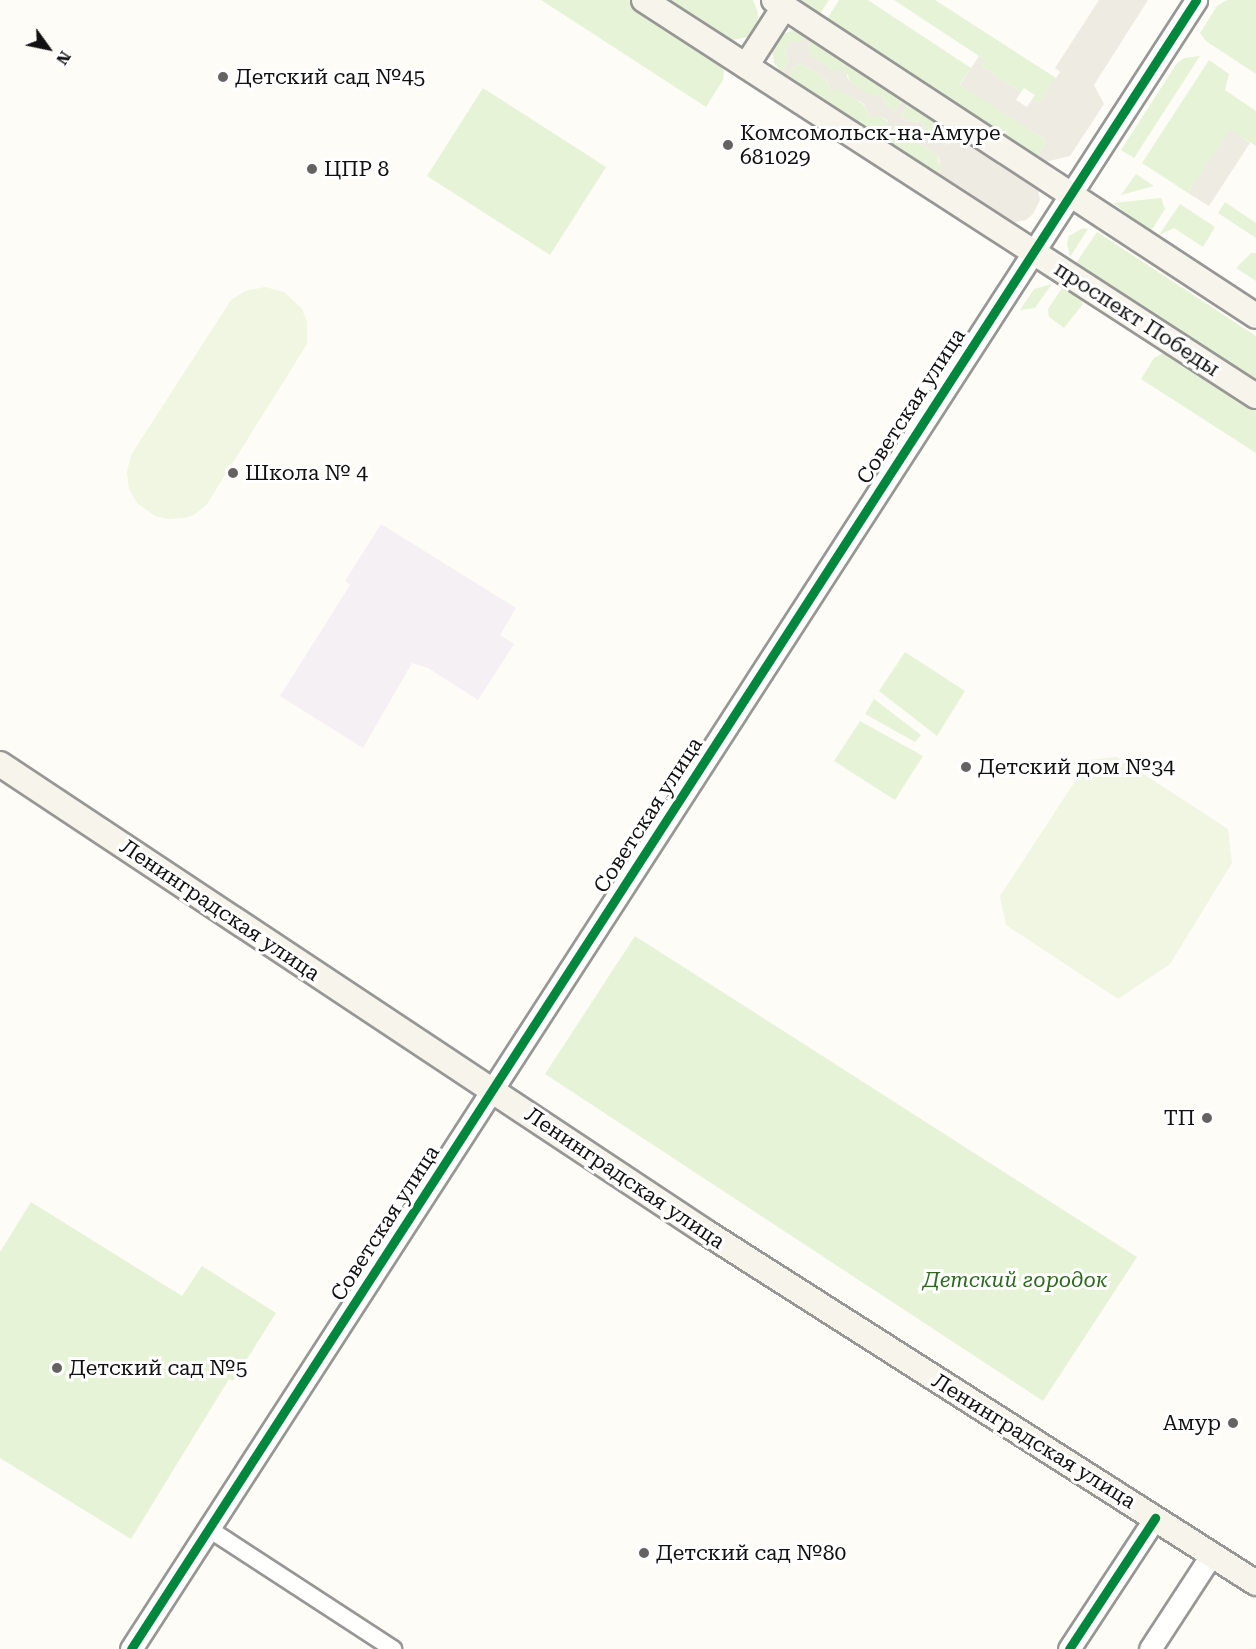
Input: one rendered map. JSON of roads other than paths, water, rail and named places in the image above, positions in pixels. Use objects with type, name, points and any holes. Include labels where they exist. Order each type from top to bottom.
[{"type":"main road","name":"проспект Победы","points":[[644,0],[1256,396]]},
{"type":"main road","points":[[746,66],[779,3],[1256,316]]},
{"type":"main road","name":"Ленинградская улица","points":[[0,764],[707,1233],[1256,1583]]},
{"type":"street","name":"Советская улица","points":[[131,1649],[1031,252],[1196,0]]},
{"type":"street","points":[[1069,1649],[1155,1518]]},
{"type":"street","points":[[209,1529],[393,1649]]},
{"type":"street","points":[[1150,1649],[1212,1554]]},
{"type":"place","name":"Детский сад №45","points":[[223,77]]},
{"type":"place","name":"Комсомольск-на-Амуре 681029","points":[[728,145]]},
{"type":"place","name":"ЦПР 8","points":[[312,169]]},
{"type":"place","name":"Школа № 4","points":[[233,473]]},
{"type":"place","name":"Детский дом №34","points":[[966,767]]},
{"type":"place","name":"ТП","points":[[1207,1118]]},
{"type":"place","name":"Детский сад №5","points":[[57,1368]]},
{"type":"place","name":"Амур","points":[[1233,1423]]},
{"type":"place","name":"Детский сад №80","points":[[644,1553]]},
{"type":"park label","name":"Детский городок","points":[[1015,1280]]}]
